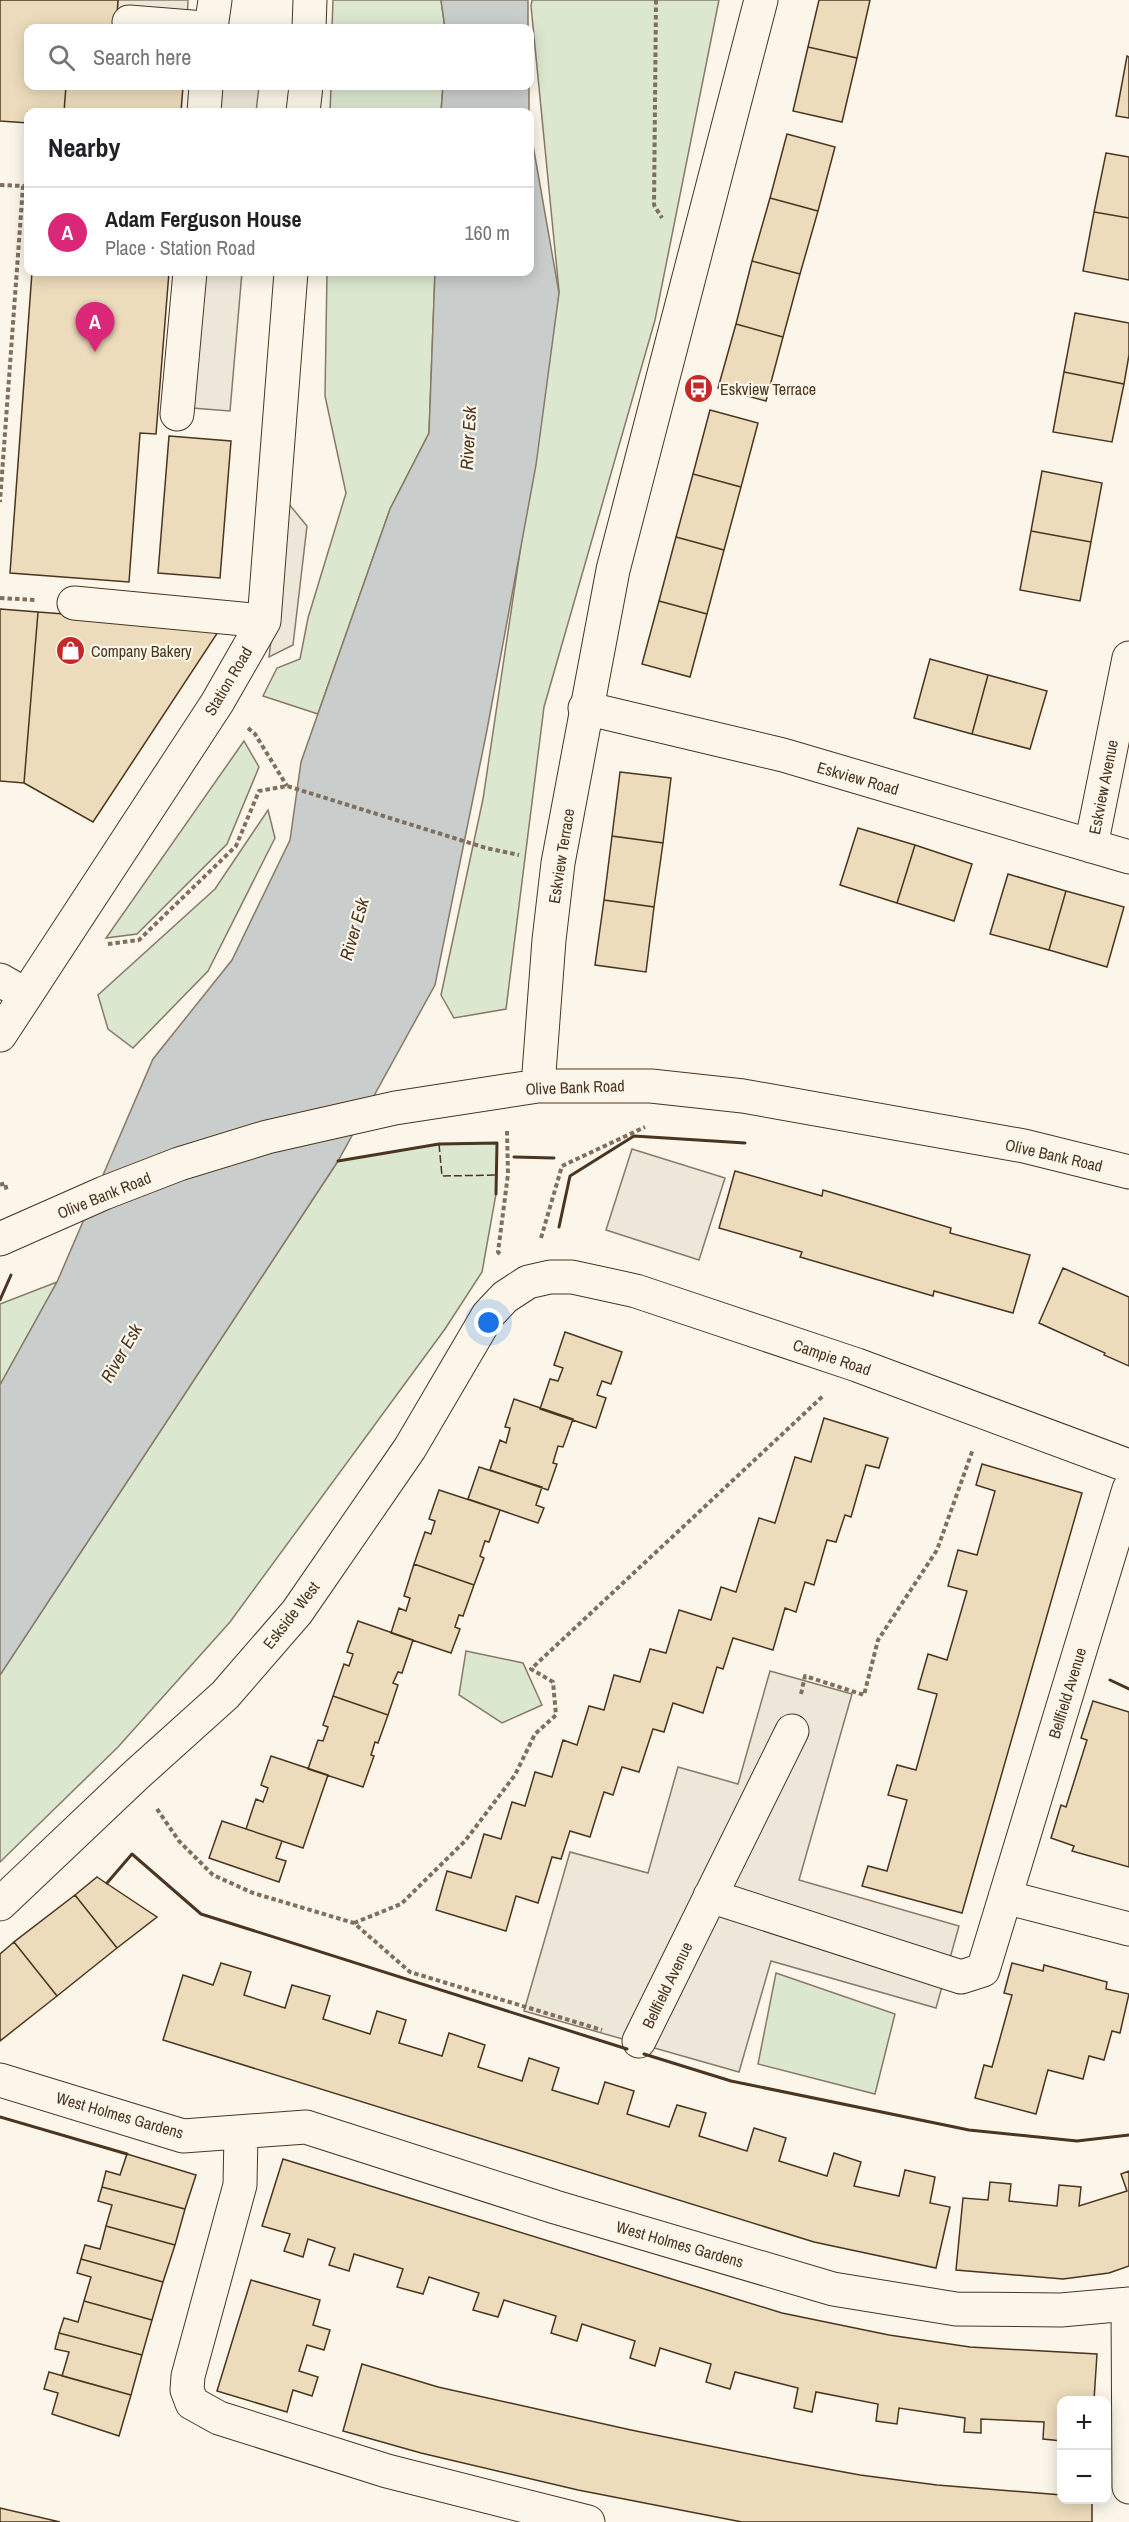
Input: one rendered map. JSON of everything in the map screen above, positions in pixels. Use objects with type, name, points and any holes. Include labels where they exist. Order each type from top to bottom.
[{"type":"street","points":[[212,24],[215,0]]},
{"type":"street","points":[[309,24],[310,0]]},
{"type":"street","name":"Eskview Terrace","points":[[538,1086],[549,940],[558,863],[585,708],[613,570],[761,0]]},
{"type":"street","points":[[129,22],[154,24]]},
{"type":"street","points":[[204,108],[206,90]]},
{"type":"street","points":[[303,108],[306,90]]},
{"type":"street","points":[[177,414],[190,276]]},
{"type":"street","name":"Station Road","points":[[0,1035],[13,988],[52,952],[217,703],[264,621],[291,276]]},
{"type":"street","points":[[74,603],[264,621]]},
{"type":"street","name":"Eskview Avenue","points":[[1091,846],[1129,658]]},
{"type":"street","name":"Eskview Road","points":[[585,708],[783,755],[1129,857]]},
{"type":"street","name":"Olive Bank Road","points":[[8,1235],[104,1193],[179,1164],[267,1137],[395,1108],[538,1086],[651,1086],[743,1096],[1024,1146],[1129,1172]]},
{"type":"street","name":"Campie Road","points":[[528,1282],[550,1277],[572,1277],[636,1290],[986,1411],[1129,1466]]},
{"type":"street","name":"Eskside West","points":[[0,1904],[135,1776],[225,1695],[297,1612],[410,1448],[488,1315],[505,1297],[528,1282]]},
{"type":"street","name":"Bellfield Avenue","points":[[710,1896],[961,1977],[983,1970],[1129,1489]]},
{"type":"street","name":"Bellfield Avenue","points":[[639,2042],[792,1731]]},
{"type":"street","points":[[1005,1897],[1129,1929]]},
{"type":"street","name":"West Holmes Gardens","points":[[0,2080],[183,2136],[306,2127],[555,2207],[833,2289],[956,2309],[1061,2310],[1129,2304],[1129,2487]]},
{"type":"street","points":[[242,2133],[240,2185],[188,2376],[187,2390],[192,2403],[219,2418],[387,2471],[588,2522]]},
{"type":"path","points":[[656,0],[654,205],[693,264]]},
{"type":"path","points":[[0,185],[23,186],[0,502]]},
{"type":"path","points":[[217,703],[255,734],[287,786]]},
{"type":"path","points":[[52,952],[140,940],[236,846],[259,791],[287,786],[486,848]]},
{"type":"path","points":[[497,1130],[507,1130],[508,1174],[498,1252],[528,1282],[562,1166],[649,1125],[651,1086]]},
{"type":"path","points":[[354,1923],[401,1904],[465,1841],[514,1775],[535,1734],[556,1715],[553,1682],[531,1670],[857,1365]]},
{"type":"path","points":[[792,1731],[806,1676],[864,1695],[878,1640],[938,1550],[986,1411]]},
{"type":"path","points":[[135,1776],[179,1841],[213,1875],[253,1893],[354,1923],[410,1972],[639,2042]]},
{"type":"green space","points":[[333,0],[441,0],[444,24],[332,24]]},
{"type":"green space","points":[[532,0],[719,0],[655,320],[544,707],[506,1009],[454,1018],[441,995],[483,799],[559,291]]},
{"type":"green space","points":[[331,90],[443,90],[441,108],[330,108]]},
{"type":"green space","points":[[327,276],[435,276],[429,433],[390,509],[318,714],[263,696],[277,668],[300,659],[308,618],[346,493],[325,396]]},
{"type":"green space","points":[[244,741],[259,767],[227,844],[137,934],[106,938]]},
{"type":"green space","points":[[268,810],[275,838],[208,971],[133,1048],[108,1029],[98,995],[215,889]]},
{"type":"green space","points":[[497,1143],[496,1194],[482,1272],[445,1329],[230,1622],[118,1747],[0,1862],[0,1675],[338,1161],[439,1144]]},
{"type":"green space","points":[[57,1282],[0,1385],[0,1304]]},
{"type":"green space","points":[[466,1651],[523,1663],[542,1705],[502,1723],[459,1695]]},
{"type":"green space","points":[[776,1973],[895,2014],[875,2094],[758,2064]]},
{"type":"shaded area","points":[[118,0],[188,0],[187,24],[116,24]]},
{"type":"shaded area","points":[[220,90],[259,90],[256,108],[218,108]]},
{"type":"shaded area","points":[[204,276],[242,276],[230,411],[192,408]]},
{"type":"shaded area","points":[[288,503],[307,526],[293,645],[269,657]]},
{"type":"shaded area","points":[[632,1149],[725,1178],[699,1260],[606,1230]]},
{"type":"shaded area","points":[[770,1671],[852,1694],[799,1880],[959,1926],[936,2008],[771,1961],[739,2072],[524,2011],[570,1852],[648,1873],[678,1767],[738,1784]]},
{"type":"water","points":[[441,0],[528,0],[528,24],[444,24]]},
{"type":"water","points":[[443,90],[529,90],[529,108],[441,108]]},
{"type":"water","name":"River Esk","points":[[534,151],[559,293],[536,465],[487,730],[435,985],[338,1161],[0,1675],[0,1385],[57,1282],[153,1059],[232,960],[290,840],[301,762],[390,509],[429,433],[435,276],[534,276]]},
{"type":"building","points":[[0,0],[118,0],[116,24],[24,24],[24,90],[66,90],[64,108],[24,108],[24,123],[0,121]]},
{"type":"building","points":[[819,0],[870,0],[857,58],[808,47]]},
{"type":"building","points":[[808,47],[857,58],[842,122],[793,111]]},
{"type":"building","points":[[1127,56],[1129,57],[1129,118],[1116,116]]},
{"type":"building","points":[[66,90],[183,90],[181,108],[64,108]]},
{"type":"building","points":[[787,134],[835,147],[818,211],[770,198]]},
{"type":"building","points":[[1106,153],[1129,157],[1129,218],[1094,212]]},
{"type":"building","points":[[770,198],[818,211],[800,274],[752,261]]},
{"type":"building","points":[[1094,212],[1129,218],[1129,280],[1083,271]]},
{"type":"building","points":[[752,261],[800,274],[783,337],[736,324]]},
{"type":"building","points":[[32,276],[169,276],[156,434],[140,433],[129,582],[10,573]]},
{"type":"building","points":[[1075,313],[1129,323],[1129,355],[1124,384],[1064,372]]},
{"type":"building","points":[[736,324],[783,337],[766,401],[718,388]]},
{"type":"building","points":[[1064,372],[1124,384],[1112,442],[1053,432]]},
{"type":"building","points":[[710,410],[758,423],[741,487],[693,474]]},
{"type":"building","points":[[169,436],[231,441],[220,578],[158,573]]},
{"type":"building","points":[[1042,471],[1102,483],[1091,542],[1031,531]]},
{"type":"building","points":[[693,474],[741,487],[724,550],[676,537]]},
{"type":"building","points":[[1031,531],[1091,542],[1080,601],[1020,590]]},
{"type":"building","points":[[676,537],[724,550],[707,614],[659,601]]},
{"type":"building","points":[[659,601],[707,614],[690,677],[642,664]]},
{"type":"building","points":[[0,609],[38,612],[24,783],[0,781]]},
{"type":"building","points":[[38,612],[222,626],[93,822],[24,783]]},
{"type":"building","points":[[930,659],[988,675],[972,734],[914,718]]},
{"type":"building","points":[[988,675],[1047,691],[1030,749],[972,734]]},
{"type":"building","points":[[620,772],[671,778],[663,843],[612,836]]},
{"type":"building","points":[[858,828],[915,845],[897,903],[840,885]]},
{"type":"building","points":[[612,836],[663,843],[654,907],[604,900]]},
{"type":"building","points":[[915,845],[972,864],[954,921],[897,903]]},
{"type":"building","points":[[1008,874],[1066,891],[1049,950],[990,934]]},
{"type":"building","points":[[1066,891],[1124,907],[1107,967],[1049,950]]},
{"type":"building","points":[[604,900],[654,907],[646,972],[595,965]]},
{"type":"building","points":[[735,1171],[822,1196],[823,1190],[951,1228],[950,1233],[1030,1255],[1013,1313],[934,1291],[933,1296],[800,1257],[802,1252],[719,1228]]},
{"type":"building","points":[[1063,1268],[1129,1297],[1129,1366],[1039,1323]]},
{"type":"building","points":[[565,1332],[622,1352],[611,1384],[602,1381],[597,1395],[606,1398],[596,1428],[540,1409],[550,1379],[558,1381],[563,1368],[554,1365]]},
{"type":"building","points":[[514,1399],[573,1419],[563,1447],[558,1446],[553,1463],[557,1464],[548,1490],[490,1470],[500,1440],[506,1443],[510,1428],[505,1427]]},
{"type":"building","points":[[824,1418],[888,1438],[879,1468],[866,1465],[851,1517],[845,1515],[836,1542],[827,1540],[814,1585],[805,1582],[796,1612],[785,1608],[773,1650],[733,1638],[723,1669],[717,1667],[703,1713],[673,1703],[664,1732],[653,1729],[639,1772],[622,1767],[613,1795],[604,1792],[590,1837],[570,1831],[561,1859],[552,1857],[538,1903],[516,1896],[506,1931],[436,1910],[447,1871],[471,1878],[484,1834],[501,1839],[512,1802],[525,1806],[535,1772],[552,1777],[563,1740],[577,1745],[589,1706],[604,1710],[614,1675],[640,1682],[650,1649],[666,1653],[679,1610],[711,1620],[721,1587],[736,1592],[759,1518],[775,1523],[795,1457],[811,1462]]},
{"type":"building","points":[[982,1464],[1082,1493],[962,1913],[862,1886],[868,1866],[887,1871],[907,1800],[888,1795],[897,1765],[916,1770],[937,1694],[918,1689],[928,1654],[947,1660],[967,1591],[948,1586],[958,1550],[977,1555],[995,1491],[976,1485]]},
{"type":"building","points":[[479,1467],[542,1487],[536,1505],[544,1508],[538,1523],[468,1499]]},
{"type":"building","points":[[439,1490],[500,1510],[489,1542],[485,1541],[480,1556],[484,1558],[474,1585],[414,1564],[425,1532],[431,1534],[435,1521],[429,1519]]},
{"type":"building","points":[[414,1564],[474,1585],[463,1616],[459,1615],[455,1627],[460,1629],[451,1653],[391,1633],[399,1608],[406,1611],[410,1598],[404,1596]]},
{"type":"building","points":[[358,1621],[413,1640],[402,1673],[398,1672],[393,1683],[398,1685],[388,1715],[333,1696],[344,1664],[349,1666],[353,1654],[347,1652]]},
{"type":"building","points":[[333,1696],[388,1715],[378,1743],[375,1742],[371,1755],[374,1756],[363,1787],[308,1769],[318,1740],[323,1741],[328,1727],[323,1725]]},
{"type":"building","points":[[1093,1701],[1129,1712],[1129,1867],[1072,1851],[1074,1846],[1051,1838],[1061,1805],[1066,1807],[1087,1740],[1081,1738]]},
{"type":"building","points":[[271,1756],[328,1775],[303,1848],[246,1829],[256,1799],[263,1802],[268,1788],[261,1785]]},
{"type":"building","points":[[222,1821],[282,1841],[276,1858],[286,1861],[279,1882],[209,1858]]},
{"type":"building","points":[[97,1877],[157,1917],[117,1948],[75,1895]]},
{"type":"building","points":[[75,1895],[117,1948],[57,1996],[14,1942]]},
{"type":"building","points":[[14,1942],[57,1996],[0,2041],[0,1954]]},
{"type":"building","points":[[221,1963],[251,1972],[244,1995],[285,2008],[292,1985],[330,1996],[323,2019],[370,2034],[377,2011],[406,2020],[399,2043],[442,2056],[449,2033],[485,2045],[478,2067],[522,2081],[529,2058],[559,2068],[552,2090],[598,2104],[605,2082],[634,2091],[627,2114],[669,2127],[677,2105],[706,2113],[699,2136],[747,2151],[754,2128],[786,2138],[779,2161],[827,2176],[834,2153],[861,2162],[854,2186],[899,2196],[905,2170],[935,2177],[930,2203],[950,2207],[936,2268],[814,2242],[163,2040],[183,1975],[213,1985]]},
{"type":"building","points":[[1012,1963],[1043,1971],[1044,1965],[1107,1982],[1106,1989],[1129,1994],[1120,2033],[1112,2031],[1104,2060],[1089,2056],[1083,2079],[1048,2070],[1036,2114],[975,2098],[984,2065],[992,2067],[1012,1995],[1004,1993]]},
{"type":"building","points":[[127,2154],[196,2175],[185,2209],[102,2187],[106,2171],[120,2175]]},
{"type":"building","points":[[283,2159],[782,2313],[889,2335],[970,2347],[1097,2354],[1094,2396],[1057,2396],[1057,2440],[1043,2439],[1044,2422],[981,2419],[981,2433],[964,2432],[965,2418],[899,2408],[897,2424],[876,2421],[878,2404],[816,2392],[812,2412],[794,2408],[798,2388],[735,2372],[730,2389],[706,2382],[711,2364],[660,2348],[655,2366],[630,2358],[635,2341],[582,2324],[577,2341],[551,2333],[556,2316],[504,2300],[498,2317],[473,2310],[479,2293],[429,2277],[423,2294],[397,2287],[403,2269],[354,2254],[349,2271],[329,2265],[335,2248],[308,2239],[303,2257],[284,2251],[290,2234],[262,2226]]},
{"type":"building","points":[[1129,2171],[1129,2266],[1109,2273],[1063,2279],[956,2270],[963,2198],[988,2200],[990,2182],[1011,2184],[1009,2201],[1057,2206],[1059,2185],[1081,2187],[1079,2206],[1127,2191],[1121,2174]]},
{"type":"building","points":[[102,2187],[185,2209],[175,2245],[106,2226],[112,2205],[98,2201]]},
{"type":"building","points":[[106,2226],[175,2245],[163,2282],[81,2259],[85,2245],[100,2249]]},
{"type":"building","points":[[81,2259],[163,2282],[152,2320],[84,2301],[91,2277],[77,2273]]},
{"type":"building","points":[[251,2280],[320,2300],[313,2325],[330,2330],[324,2350],[307,2345],[299,2371],[318,2377],[312,2396],[293,2390],[287,2412],[217,2391]]},
{"type":"building","points":[[84,2301],[152,2320],[142,2355],[59,2333],[64,2318],[78,2322]]},
{"type":"building","points":[[59,2333],[142,2355],[131,2395],[62,2376],[69,2352],[55,2349]]},
{"type":"building","points":[[362,2364],[438,2387],[784,2461],[860,2475],[937,2485],[1057,2495],[1057,2504],[1092,2504],[1092,2522],[742,2522],[578,2490],[421,2453],[343,2431]]},
{"type":"building","points":[[49,2372],[131,2395],[119,2436],[52,2414],[58,2393],[44,2389]]},
{"type":"building","points":[[0,2508],[60,2522],[0,2522]]},
{"type":"fence","points":[[439,1144],[442,1176],[497,1175]]},
{"type":"wall","points":[[559,1227],[570,1176],[634,1136],[745,1143]]},
{"type":"wall","points":[[338,1161],[439,1144],[497,1143],[496,1194]]},
{"type":"wall","points":[[514,1157],[554,1158]]},
{"type":"wall","points":[[0,1300],[11,1275]]},
{"type":"wall","points":[[1110,1680],[1129,1689]]},
{"type":"wall","points":[[107,1883],[132,1854],[201,1914],[627,2049]]},
{"type":"wall","points":[[644,2054],[731,2081],[969,2130],[1077,2141],[1129,2135]]},
{"type":"wall","points":[[0,2117],[127,2154]]},
{"type":"place","name":"Adam Ferguson House","points":[[95,352]]},
{"type":"place","name":"Eskview Terrace","points":[[699,389]]},
{"type":"place","name":"Company Bakery","points":[[70,651]]}]
